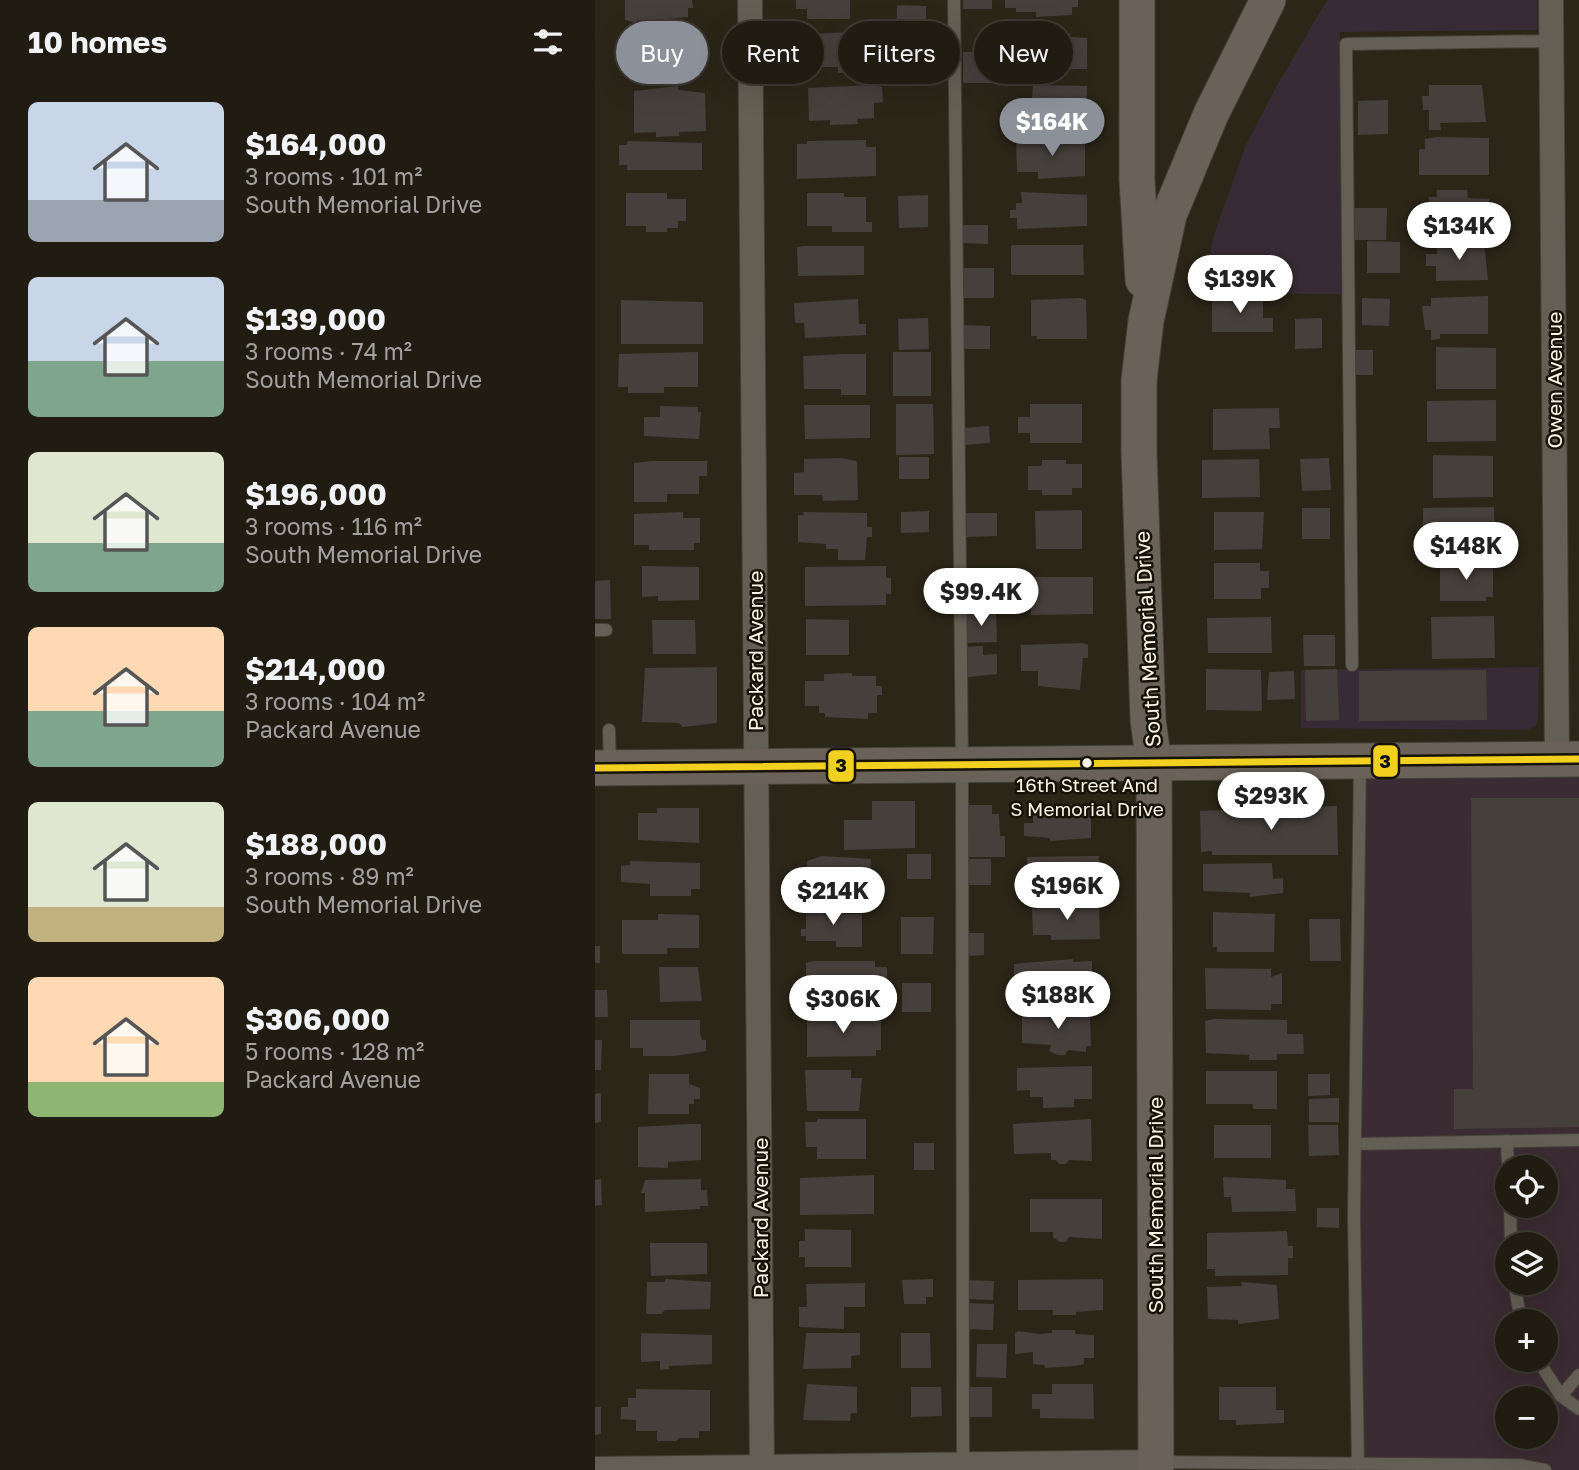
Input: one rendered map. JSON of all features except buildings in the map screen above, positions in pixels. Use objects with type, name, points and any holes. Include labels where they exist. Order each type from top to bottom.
[{"type":"main road","points":[[1137,0],[1137,180],[1146,321]]},
{"type":"main road","name":"South Memorial Drive","points":[[1156,1466],[1154,763],[1148,720],[1139,380],[1146,321],[1169,215],[1211,114],[1268,0]]},
{"type":"main road","points":[[602,768],[1568,759]]},
{"type":"street","name":"Packard Avenue","points":[[750,0],[762,1468]]},
{"type":"street","name":"Owen Avenue","points":[[1551,0],[1568,759]]},
{"type":"street","points":[[595,1468],[963,1464],[1156,1466]]},
{"type":"lane","points":[[954,0],[962,765],[963,1464]]},
{"type":"lane","points":[[1352,665],[1346,44],[1551,41]]},
{"type":"lane","points":[[602,768],[609,730]]},
{"type":"lane","points":[[1358,1464],[1355,1144],[1360,761]]},
{"type":"lane","points":[[1355,1144],[1579,1140]]},
{"type":"lane","points":[[1507,1141],[1508,1155]]},
{"type":"lane","points":[[1546,1372],[1561,1396],[1579,1409]]},
{"type":"lane","points":[[1561,1396],[1579,1375]]},
{"type":"lane","points":[[1156,1466],[1520,1465],[1545,1470]]},
{"type":"shaded area","points":[[1327,0],[1537,0],[1537,30],[1340,32],[1341,294],[1201,293],[1214,235],[1245,147]]},
{"type":"shaded area","points":[[1539,667],[1538,719],[1536,725],[1527,730],[1301,728],[1301,670]]},
{"type":"shaded area","points":[[1579,759],[1579,1470],[1358,1470],[1360,761]]},
{"type":"transit line","name":"3","points":[[595,768],[1579,759]]},
{"type":"place","name":"16th Street And S Memorial Drive","points":[[1087,763]]}]
